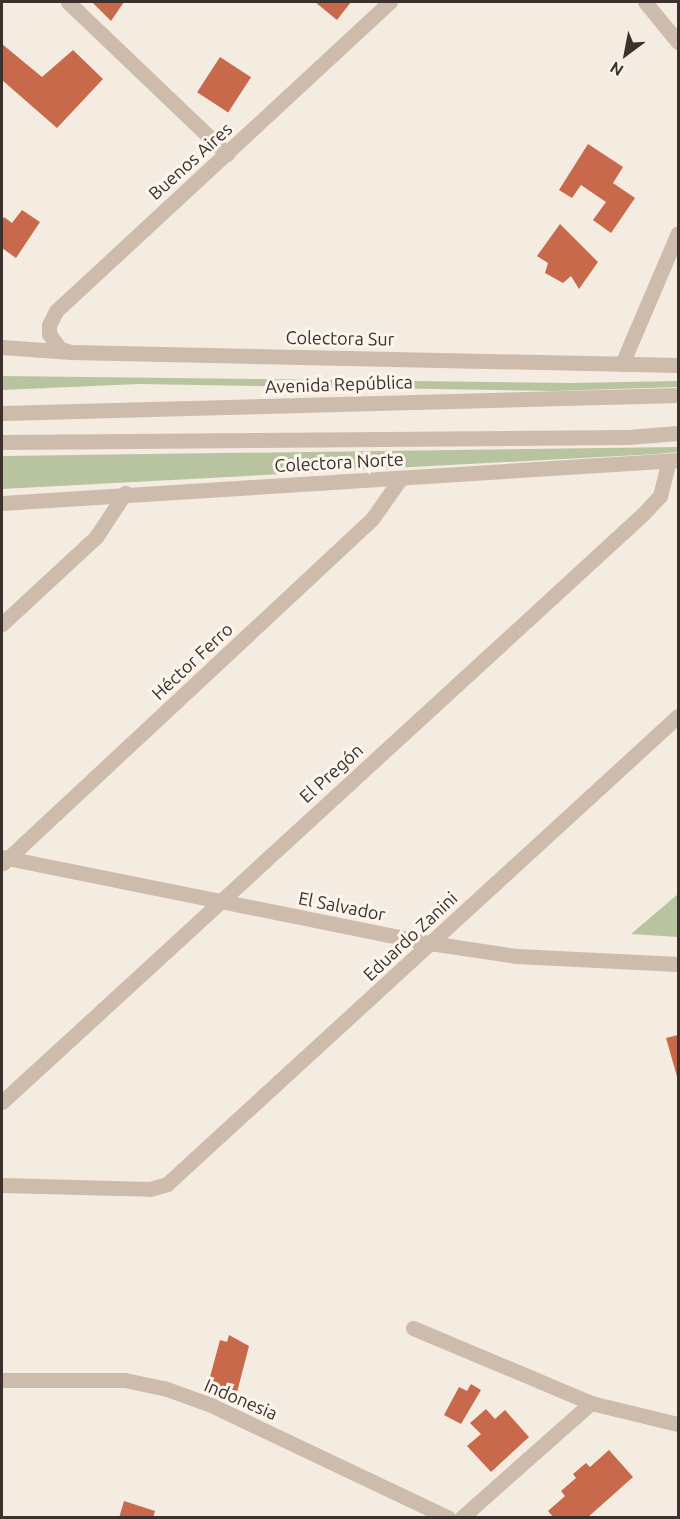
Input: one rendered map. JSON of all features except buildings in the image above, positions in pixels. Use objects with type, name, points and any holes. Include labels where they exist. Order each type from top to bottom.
[{"type":"street","points":[[68,2],[227,154]]},
{"type":"street","name":"Buenos Aires","points":[[71,352],[60,348],[49,334],[49,325],[56,311],[390,2]]},
{"type":"street","points":[[645,2],[678,42]]},
{"type":"street","points":[[622,363],[678,233]]},
{"type":"street","name":"Colectora Sur","points":[[2,346],[71,352],[678,365]]},
{"type":"street","name":"Avenida República","points":[[2,413],[678,395]]},
{"type":"street","points":[[2,442],[628,437],[678,433]]},
{"type":"street","name":"Colectora Norte","points":[[2,503],[125,493],[674,460]]},
{"type":"street","name":"El Pregón","points":[[2,1102],[643,514],[660,496],[674,460]]},
{"type":"street","name":"Héctor Ferro","points":[[4,860],[372,519],[402,478]]},
{"type":"street","points":[[2,624],[96,537],[125,493]]},
{"type":"street","name":"Eduardo Zanini","points":[[2,1185],[150,1189],[167,1184],[678,716]]},
{"type":"street","name":"El Salvador","points":[[4,860],[430,943],[516,956],[678,964]]},
{"type":"street","points":[[412,1328],[591,1403],[678,1424]]},
{"type":"street","name":"Indonesia","points":[[2,1380],[125,1380],[164,1388],[222,1410],[449,1518]]},
{"type":"street","points":[[461,1518],[591,1403]]},
{"type":"green space","points":[[2,376],[572,383],[678,381],[678,387],[554,391],[139,384],[2,390]]},
{"type":"green space","points":[[678,447],[678,452],[656,454],[2,489],[2,456]]},
{"type":"green space","points":[[678,894],[678,937],[631,934]]}]
